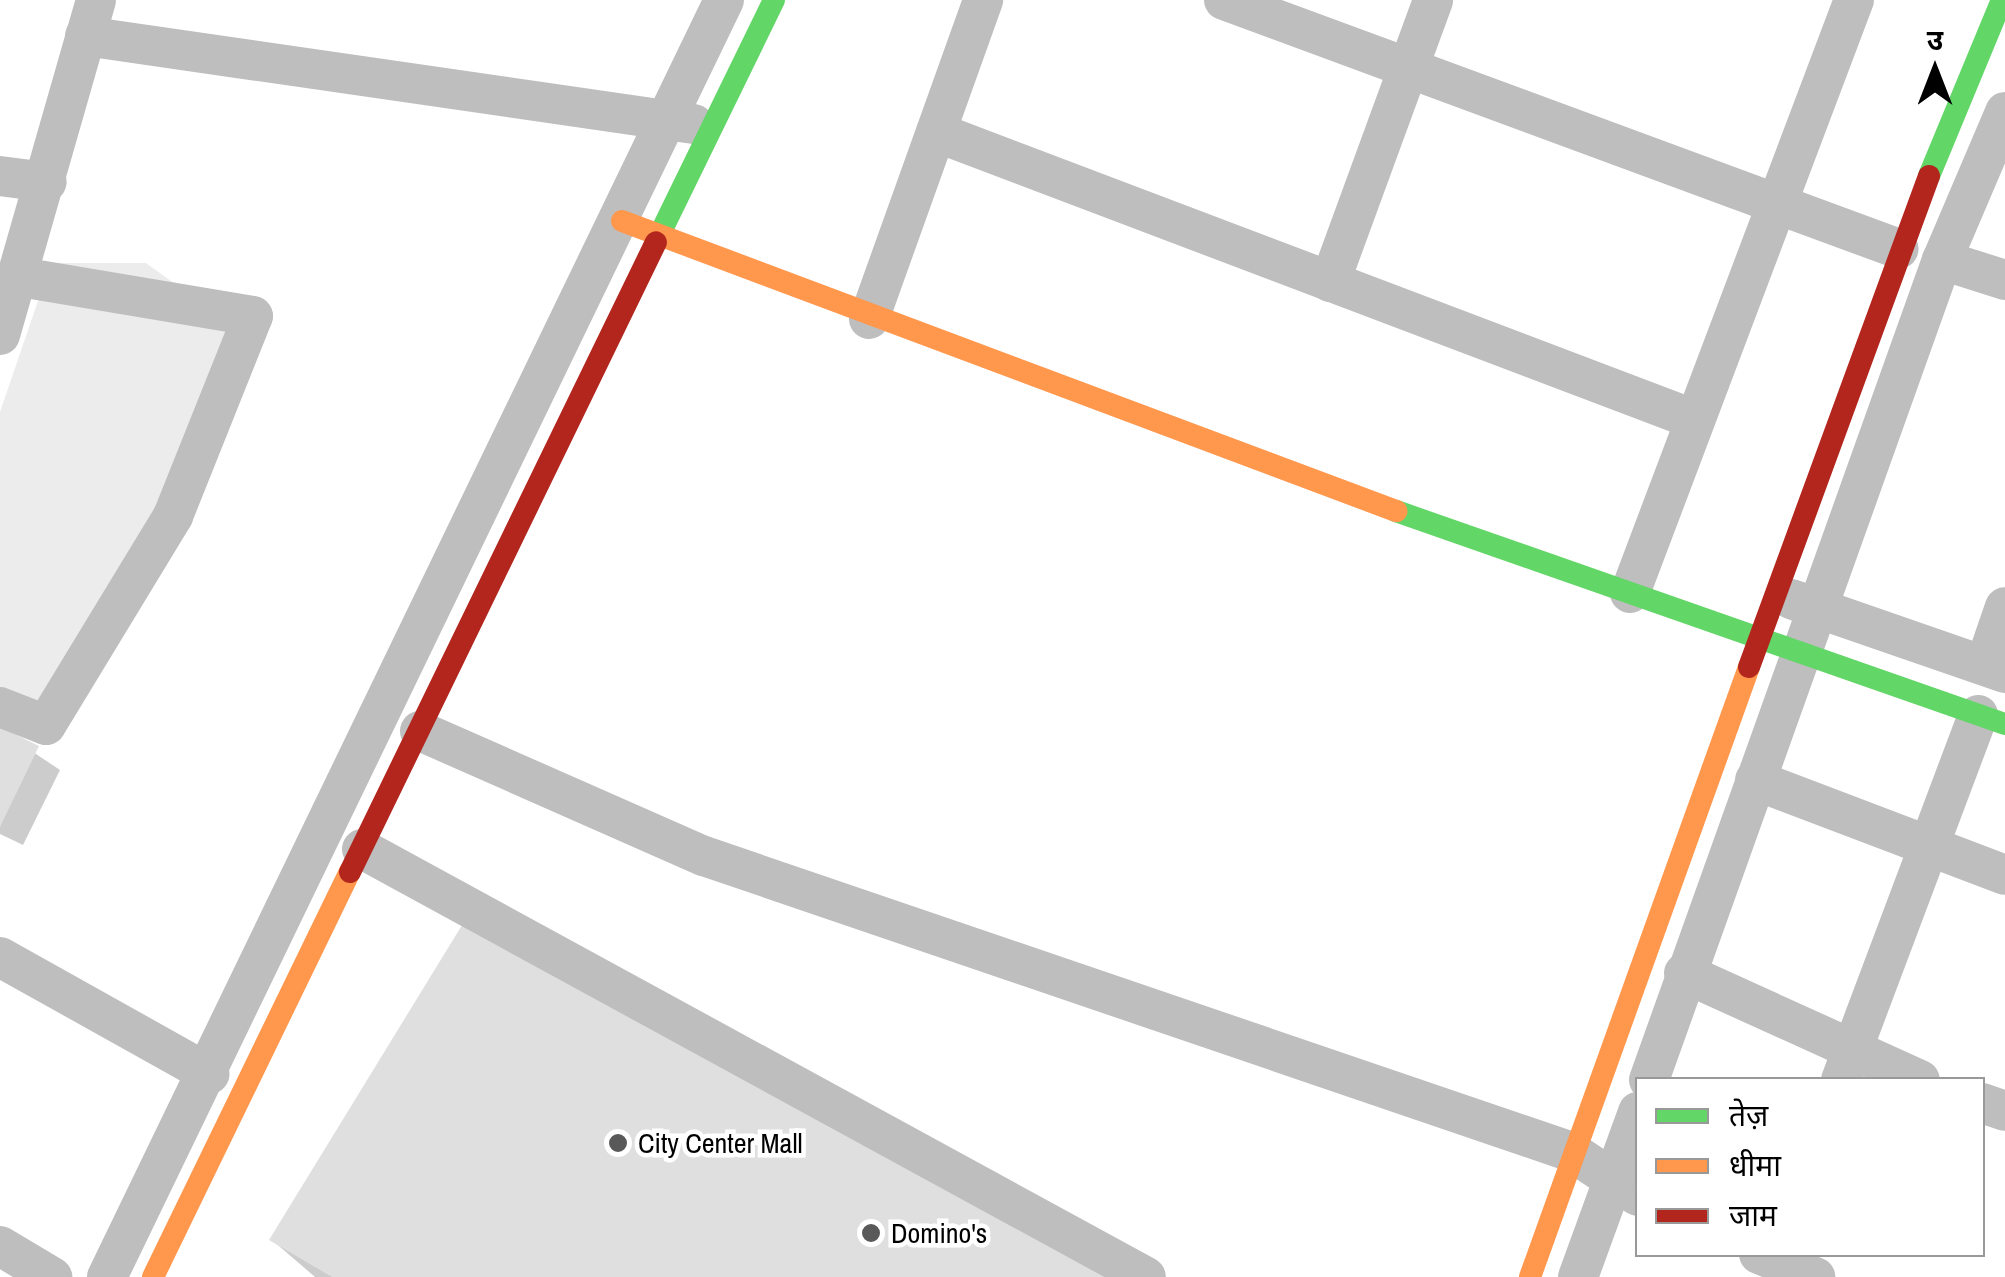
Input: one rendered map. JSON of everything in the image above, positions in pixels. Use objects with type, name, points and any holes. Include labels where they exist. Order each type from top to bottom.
[{"type":"street","points":[[107,1277],[622,221],[724,0]]},
{"type":"street","points":[[153,1277],[663,240],[774,0]]},
{"type":"street","points":[[869,318],[984,0]]},
{"type":"street","points":[[1224,0],[1900,249]]},
{"type":"street","points":[[1330,282],[1433,0]]},
{"type":"street","points":[[1630,593],[1854,0]]},
{"type":"street","points":[[1530,1277],[1758,634],[1900,249],[2002,0]]},
{"type":"street","points":[[0,335],[47,182],[90,18],[672,116],[712,131]]},
{"type":"street","points":[[1650,1077],[1942,260],[2005,112]]},
{"type":"street","points":[[936,132],[1693,419]]},
{"type":"street","points":[[0,176],[47,182]]},
{"type":"street","points":[[622,221],[869,318],[1630,593],[1802,649],[1991,720],[1929,850],[1846,1066]]},
{"type":"street","points":[[1942,260],[2005,280]]},
{"type":"street","points":[[0,707],[46,725],[173,516],[253,316],[20,277]]},
{"type":"street","points":[[1774,593],[1995,669],[2005,607]]},
{"type":"street","points":[[420,730],[704,856],[1572,1152],[1625,1190]]},
{"type":"street","points":[[1755,780],[1929,850],[2005,875]]},
{"type":"street","points":[[362,849],[1146,1277]]},
{"type":"street","points":[[0,957],[209,1074]]},
{"type":"street","points":[[1684,974],[1846,1066],[1904,1077]]},
{"type":"street","points":[[1578,1277],[1625,1190],[1635,1130]]},
{"type":"street","points":[[0,1246],[52,1277]]},
{"type":"street","points":[[1767,1262],[1814,1277]]},
{"type":"shaded area","points":[[51,263],[146,263],[211,310],[247,363],[45,728],[0,709],[0,412]]},
{"type":"building","points":[[0,727],[39,746],[0,827]]},
{"type":"building","name":"City Center Mall","points":[[467,917],[1141,1277],[332,1277],[269,1240]]},
{"type":"traffic: fast","points":[[656,242],[774,0]]},
{"type":"traffic: fast","points":[[1929,176],[2002,0]]},
{"type":"traffic: fast","points":[[1396,511],[2005,724]]},
{"type":"traffic: slow","points":[[622,221],[1396,511]]},
{"type":"traffic: slow","points":[[1530,1277],[1749,667]]},
{"type":"traffic: slow","points":[[153,1277],[350,872]]},
{"type":"traffic: jam","points":[[1749,667],[1929,176]]},
{"type":"traffic: jam","points":[[350,872],[656,242]]},
{"type":"place","name":"City Center Mall","points":[[618,1143]]},
{"type":"place","name":"Domino's","points":[[871,1233]]}]
